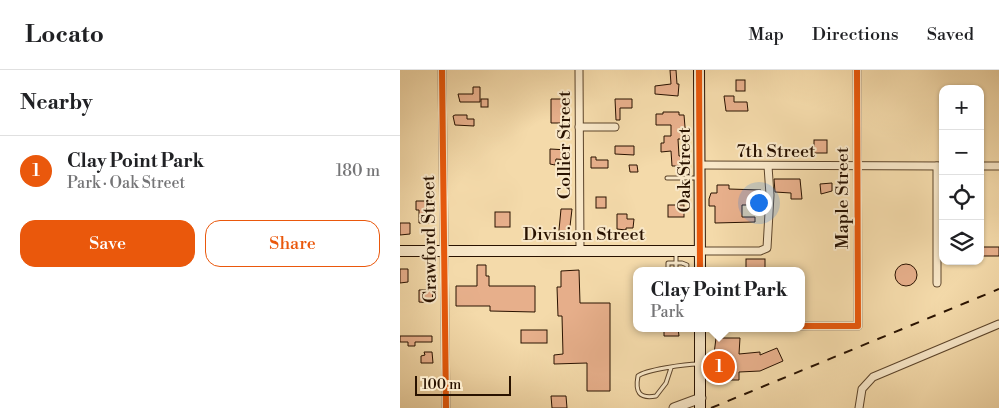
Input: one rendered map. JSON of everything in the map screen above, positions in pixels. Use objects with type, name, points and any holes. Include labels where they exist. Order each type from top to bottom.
[{"type":"main road","name":"Oak Street","points":[[699,70],[700,267]]},
{"type":"main road","name":"Division Street","points":[[400,251],[700,250]]},
{"type":"main road","points":[[700,332],[701,403]]},
{"type":"street","name":"Crawford Street","points":[[442,70],[446,408]]},
{"type":"street","name":"Collier Street","points":[[579,70],[580,250]]},
{"type":"street","name":"Maple Street","points":[[805,326],[858,326],[856,70]]},
{"type":"street","points":[[579,127],[615,127]]},
{"type":"street","name":"7th Street","points":[[700,165],[939,166]]},
{"type":"street","name":"Division Street","points":[[700,250],[760,250],[767,248],[770,195],[768,166]]},
{"type":"street","points":[[984,166],[999,166]]},
{"type":"street","points":[[937,283],[940,175]]},
{"type":"street","points":[[859,408],[860,394],[864,385],[873,377],[999,324]]},
{"type":"street","points":[[674,408],[701,403]]},
{"type":"lane","points":[[667,178],[700,178]]},
{"type":"lane","points":[[676,250],[676,265]]},
{"type":"lane","points":[[668,267],[668,262],[676,265],[687,265],[687,267]]},
{"type":"lane","points":[[672,368],[666,383],[656,396],[648,398],[638,393],[636,386],[640,374],[672,368],[701,364]]},
{"type":"building","points":[[670,70],[676,70],[677,84],[679,84],[678,96],[655,94],[655,86],[671,84]]},
{"type":"building","points":[[736,80],[745,80],[745,91],[736,91]]},
{"type":"building","points":[[473,87],[480,87],[480,102],[460,102],[458,94],[473,94]]},
{"type":"building","points":[[724,96],[734,96],[734,102],[747,102],[748,111],[726,111]]},
{"type":"building","points":[[481,99],[488,99],[488,107],[481,107]]},
{"type":"building","points":[[551,99],[566,99],[565,123],[551,123]]},
{"type":"building","points":[[615,99],[632,99],[632,108],[620,108],[620,120],[616,120]]},
{"type":"building","points":[[663,112],[679,112],[679,115],[684,115],[686,139],[678,139],[679,156],[688,156],[688,166],[672,166],[671,151],[661,152],[661,143],[664,143],[664,136],[671,136],[671,125],[656,125],[656,114],[663,114]]},
{"type":"building","points":[[467,115],[467,119],[474,119],[474,126],[455,125],[453,116]]},
{"type":"building","points":[[814,140],[827,140],[827,153],[814,153]]},
{"type":"building","points":[[615,146],[634,146],[634,155],[615,154]]},
{"type":"building","points":[[550,149],[569,150],[569,160],[556,159],[555,165],[550,164]]},
{"type":"building","points":[[591,157],[596,157],[596,160],[608,160],[608,168],[591,168]]},
{"type":"building","points":[[629,165],[637,165],[638,172],[630,172]]},
{"type":"building","points":[[774,179],[800,179],[802,199],[791,199],[791,193],[775,192]]},
{"type":"building","points":[[832,183],[832,191],[821,194],[820,184]]},
{"type":"building","points":[[717,185],[729,185],[729,189],[761,190],[761,205],[742,205],[742,217],[755,217],[755,222],[715,223],[715,206],[709,206],[709,199],[711,193],[717,193]]},
{"type":"building","points":[[596,197],[606,197],[606,208],[596,208]]},
{"type":"building","points":[[416,201],[432,201],[430,223],[419,223],[419,210],[416,210]]},
{"type":"building","points":[[668,205],[684,205],[684,217],[668,217]]},
{"type":"building","points":[[561,209],[572,209],[569,235],[561,235],[559,230]]},
{"type":"building","points":[[495,212],[510,212],[510,227],[495,227]]},
{"type":"building","points":[[617,214],[627,214],[627,219],[634,219],[633,228],[626,228],[626,230],[617,229]]},
{"type":"building","points":[[400,223],[410,223],[410,234],[400,235]]},
{"type":"building","points":[[984,247],[999,247],[999,256],[984,256]]},
{"type":"building","points":[[746,259],[765,259],[765,267],[746,267]]},
{"type":"building","points":[[906,264],[914,267],[917,275],[914,283],[906,286],[898,283],[895,275],[898,267]]},
{"type":"building","points":[[477,265],[486,265],[486,276],[489,276],[489,286],[535,286],[535,312],[490,311],[490,306],[456,306],[456,286],[477,286]]},
{"type":"building","points":[[400,269],[408,269],[408,282],[400,283]]},
{"type":"building","points":[[579,270],[580,303],[610,303],[610,391],[587,391],[587,363],[554,364],[554,355],[563,354],[562,316],[558,316],[557,287],[561,287],[561,271]]},
{"type":"building","points":[[419,290],[433,290],[432,303],[419,302]]},
{"type":"building","points":[[521,330],[547,330],[547,343],[521,343]]},
{"type":"building","points":[[664,332],[678,332],[679,336],[664,336]]},
{"type":"building","points":[[400,336],[432,336],[432,342],[415,342],[415,346],[408,346],[408,342],[400,342]]},
{"type":"building","points":[[716,338],[740,338],[739,354],[760,352],[760,355],[777,348],[783,361],[760,371],[739,372],[739,380],[719,380],[719,357],[714,354]]},
{"type":"building","points":[[424,352],[432,352],[433,363],[421,363],[421,356],[425,355]]},
{"type":"building","points":[[551,396],[566,396],[567,408],[552,408]]},
{"type":"railway","points":[[711,408],[999,289]]},
{"type":"cycle path","points":[[442,70],[446,408]]},
{"type":"cycle path","points":[[699,70],[700,267]]},
{"type":"cycle path","points":[[805,326],[858,326],[857,70]]},
{"type":"place","name":"Clay Point Park","points":[[719,367]]}]
